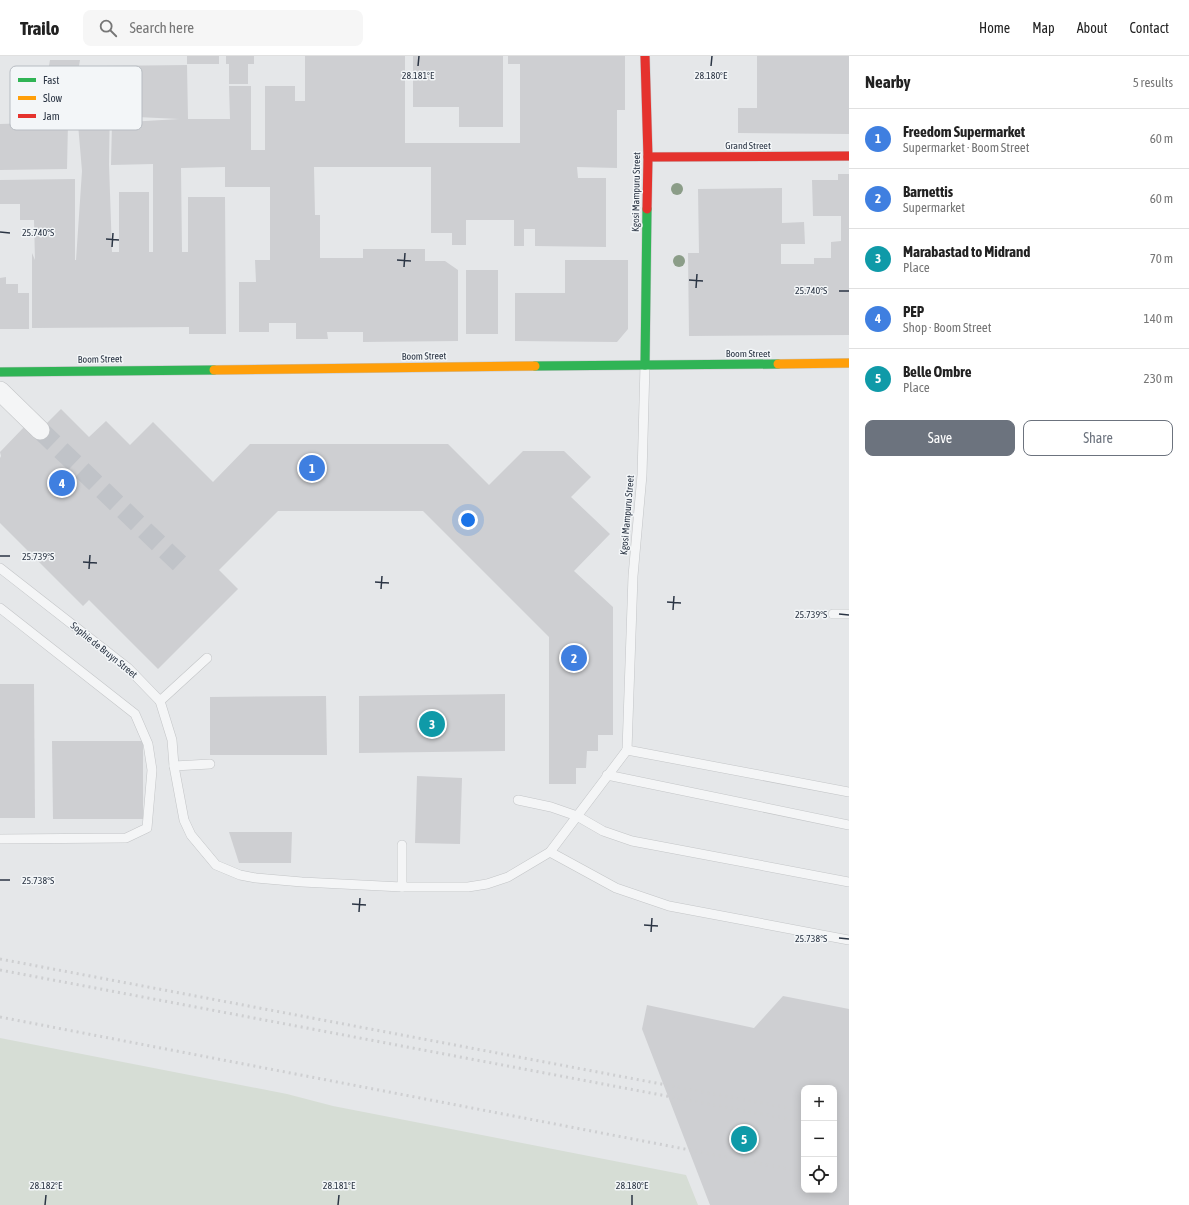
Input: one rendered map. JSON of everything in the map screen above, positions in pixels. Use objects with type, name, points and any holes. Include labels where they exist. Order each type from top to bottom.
[{"type":"main road","name":"Kgosi Mampuru Street","points":[[645,56],[648,157],[645,364]]},
{"type":"main road","name":"Grand Street","points":[[648,157],[849,156]]},
{"type":"main road","name":"Boom Street","points":[[0,372],[849,363]]},
{"type":"street","points":[[0,391],[40,430]]},
{"type":"lane","name":"Kgosi Mampuru Street","points":[[627,750],[633,576],[642,475],[645,364]]},
{"type":"lane","name":"Sophie de Bruyn Street","points":[[0,568],[128,668],[160,701],[172,740],[174,766],[184,820],[197,844],[216,865],[240,875],[256,878],[402,887]]},
{"type":"lane","points":[[0,608],[135,714],[148,744],[152,770],[147,828],[126,838],[0,839]]},
{"type":"lane","points":[[833,614],[849,614]]},
{"type":"lane","points":[[160,701],[207,658]]},
{"type":"lane","points":[[402,845],[402,887],[468,887],[487,884],[508,877],[550,852],[627,750],[849,792]]},
{"type":"lane","points":[[174,766],[210,764]]},
{"type":"lane","points":[[607,775],[849,826]]},
{"type":"lane","points":[[518,800],[551,807],[577,816],[603,831],[632,841],[849,882]]},
{"type":"lane","points":[[550,852],[616,888],[670,906],[849,940]]},
{"type":"shaded area","points":[[0,1038],[287,1094],[333,1106],[686,1175],[698,1205],[0,1205]]},
{"type":"building","points":[[187,56],[219,56],[219,64],[187,64]]},
{"type":"building","points":[[226,56],[254,56],[254,64],[248,64],[248,84],[229,84],[229,64],[226,64]]},
{"type":"building","points":[[305,56],[405,56],[405,143],[520,143],[520,64],[508,64],[508,56],[625,56],[625,110],[617,110],[617,168],[577,167],[578,178],[606,178],[606,247],[535,246],[535,229],[524,229],[524,246],[514,246],[514,220],[466,220],[466,245],[452,245],[452,233],[431,233],[431,167],[314,167],[315,215],[320,215],[320,258],[363,258],[363,249],[425,249],[425,261],[445,261],[458,270],[458,341],[363,342],[363,332],[327,332],[328,339],[296,339],[296,323],[269,323],[269,332],[239,332],[239,282],[256,282],[255,260],[270,260],[270,187],[225,187],[225,167],[181,168],[182,252],[188,252],[188,197],[225,197],[226,334],[189,334],[189,327],[32,328],[32,253],[35,260],[34,220],[20,220],[20,204],[0,204],[0,180],[75,179],[76,260],[82,171],[79,130],[110,130],[109,164],[112,252],[119,252],[119,192],[149,192],[149,252],[153,252],[153,164],[111,165],[112,130],[142,130],[142,121],[179,119],[142,117],[142,66],[98,66],[187,65],[188,119],[230,119],[229,86],[251,86],[251,150],[265,150],[265,86],[295,86],[295,101],[305,101]]},
{"type":"building","points":[[413,56],[503,56],[503,127],[459,127],[459,107],[413,107]]},
{"type":"building","points":[[757,56],[849,56],[849,134],[738,133],[738,108],[757,108]]},
{"type":"building","points":[[50,60],[80,60],[79,66],[49,66]]},
{"type":"building","points":[[0,124],[10,124],[10,130],[68,130],[67,169],[0,170]]},
{"type":"building","points":[[838,174],[849,174],[849,335],[689,336],[688,253],[699,253],[698,189],[782,188],[782,223],[804,222],[805,244],[781,244],[781,264],[814,264],[814,258],[831,258],[831,242],[841,241],[841,216],[813,216],[812,180],[838,180]]},
{"type":"building","points":[[565,260],[628,260],[628,329],[617,342],[515,341],[515,293],[565,293]]},
{"type":"building","points":[[466,270],[498,270],[498,334],[466,334]]},
{"type":"building","points":[[6,277],[6,284],[18,284],[18,293],[29,293],[29,329],[0,329],[0,278]]},
{"type":"building","points":[[61,409],[89,437],[106,421],[130,445],[153,422],[213,482],[250,444],[448,444],[489,485],[523,451],[564,451],[591,477],[571,497],[610,534],[574,571],[613,607],[613,735],[598,735],[598,751],[587,751],[586,768],[576,768],[576,784],[549,784],[549,637],[423,511],[278,511],[219,570],[238,589],[158,669],[89,600],[83,606],[0,523],[0,452],[26,425],[39,431]]},
{"type":"building","points":[[0,684],[34,684],[35,818],[0,818]]},
{"type":"building","points":[[505,694],[505,751],[359,753],[359,696]]},
{"type":"building","points":[[326,696],[327,755],[210,755],[210,697]]},
{"type":"building","points":[[52,741],[143,741],[143,819],[53,819]]},
{"type":"building","points":[[417,776],[462,778],[460,844],[415,843]]},
{"type":"building","points":[[229,832],[292,832],[291,863],[239,863]]},
{"type":"building","points":[[783,996],[849,1009],[849,1205],[710,1205],[642,1029],[647,1005],[754,1028]]},
{"type":"tunnel","points":[[40,430],[180,564]]},
{"type":"railway","points":[[0,959],[801,1110]]},
{"type":"railway","points":[[0,970],[801,1121]]},
{"type":"railway","points":[[0,1017],[801,1171]]},
{"type":"railway","points":[[837,1117],[849,1119]]},
{"type":"railway","points":[[837,1129],[849,1131]]},
{"type":"railway","points":[[837,1179],[849,1181]]},
{"type":"traffic: fast","points":[[645,365],[647,209]]},
{"type":"traffic: fast","points":[[535,366],[778,364]]},
{"type":"traffic: fast","points":[[0,372],[214,370]]},
{"type":"traffic: slow","points":[[778,364],[849,363]]},
{"type":"traffic: slow","points":[[214,370],[535,366]]},
{"type":"traffic: jam","points":[[645,56],[648,157],[647,209]]},
{"type":"traffic: jam","points":[[648,157],[849,156]]},
{"type":"place","name":"Freedom Supermarket","points":[[312,468]]},
{"type":"place","name":"PEP","points":[[62,483]]},
{"type":"place","name":"Barnettis","points":[[574,658]]},
{"type":"place","name":"Marabastad to Midrand","points":[[432,724]]},
{"type":"place","name":"Belle Ombre","points":[[744,1139]]}]
